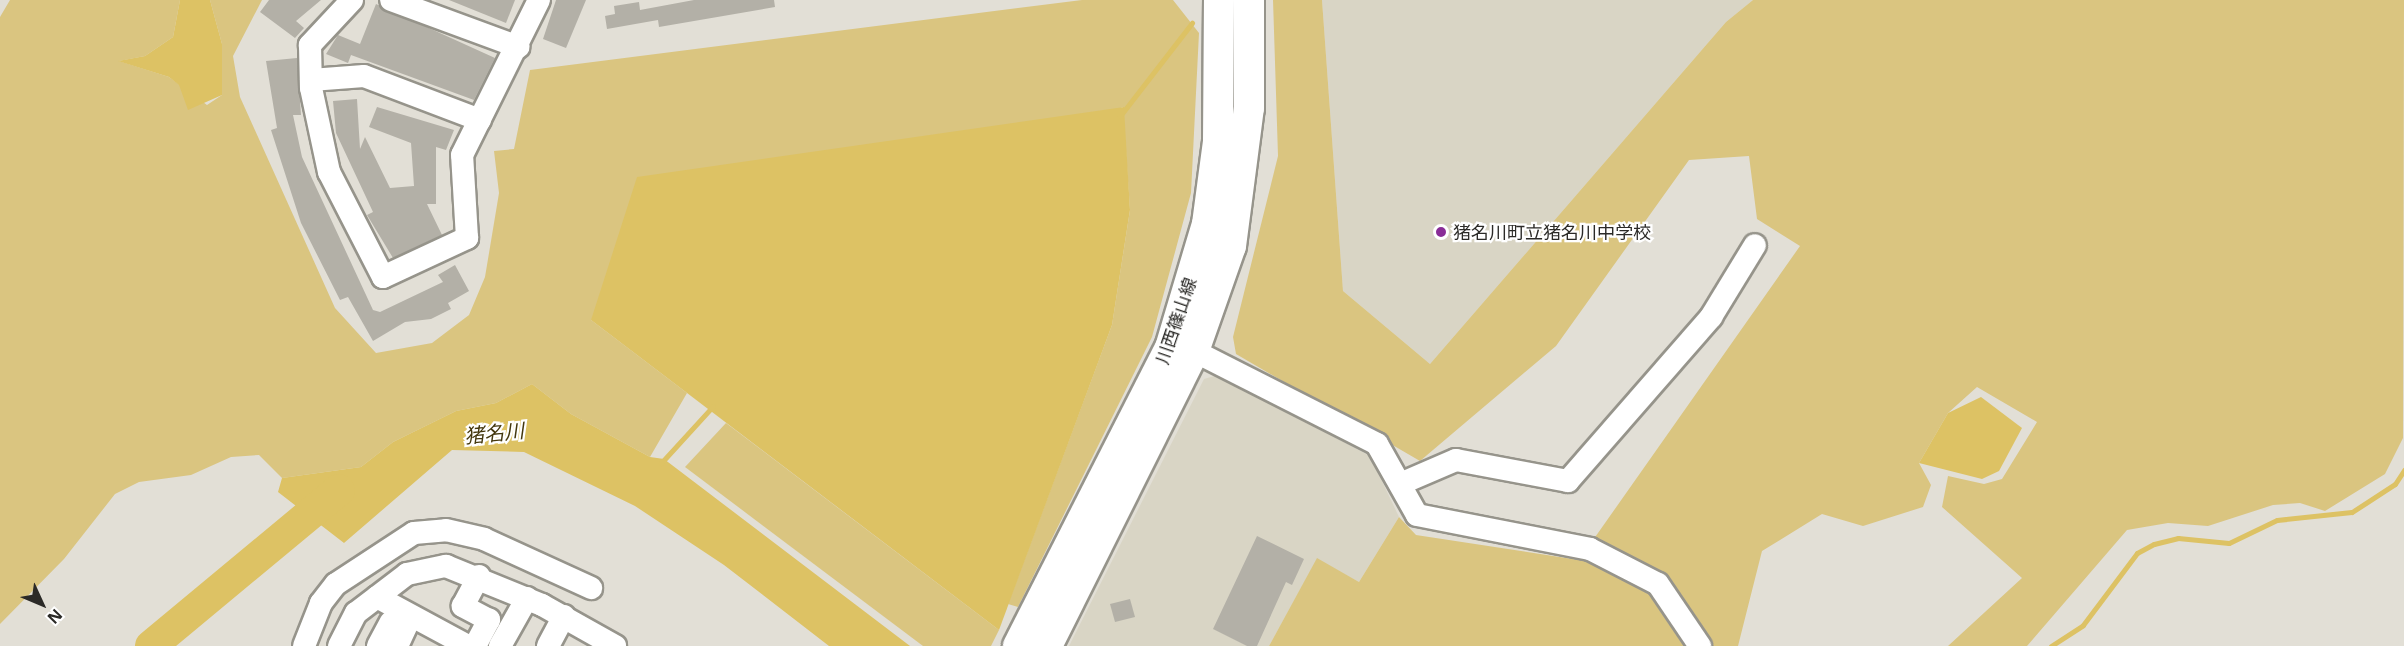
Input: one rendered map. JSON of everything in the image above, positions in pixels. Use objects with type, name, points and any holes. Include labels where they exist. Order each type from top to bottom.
[{"type":"main road","name":"川西篠山線","points":[[1018,646],[1170,348],[1207,224],[1218,142],[1219,0]]},
{"type":"main road","name":"川西篠山線","points":[[1047,646],[1194,351],[1231,246],[1249,108],[1249,0]]},
{"type":"street","points":[[352,0],[310,45],[311,80],[329,172],[383,277],[467,238],[462,155],[519,47],[538,0]]},
{"type":"street","points":[[391,0],[519,47]]},
{"type":"street","points":[[311,80],[364,76],[480,120]]},
{"type":"street","points":[[1400,484],[1456,460],[1568,481],[1711,317],[1755,245]]},
{"type":"street","points":[[1194,351],[1377,444],[1417,515],[1590,549],[1658,584],[1700,646]]},
{"type":"street","points":[[304,646],[321,603],[336,584],[414,533],[446,530],[484,540],[591,588]]},
{"type":"street","points":[[339,646],[356,614],[377,597],[423,568],[446,566],[478,576],[564,616],[603,643]]},
{"type":"street","points":[[475,646],[489,620],[463,606],[478,576]]},
{"type":"street","points":[[377,597],[401,619],[468,646]]},
{"type":"street","points":[[500,646],[526,598]]},
{"type":"street","points":[[548,646],[564,616]]},
{"type":"street","points":[[378,646],[401,619]]},
{"type":"street","points":[[397,646],[401,619]]},
{"type":"shaded area","points":[[10,0],[180,0],[173,37],[145,56],[119,61],[169,77],[207,105],[222,95],[222,44],[210,0],[262,0],[233,56],[240,97],[335,308],[376,353],[432,343],[469,315],[485,277],[499,193],[494,151],[514,149],[530,70],[1082,0],[1173,0],[1199,33],[1191,193],[1152,337],[1018,607],[1008,604],[1112,325],[1130,210],[1123,107],[591,320],[687,393],[650,457],[571,414],[532,384],[496,403],[456,411],[393,442],[361,467],[282,478],[259,455],[231,457],[191,475],[139,482],[115,494],[64,559],[0,624],[0,17]]},
{"type":"shaded area","points":[[1273,0],[1322,0],[1343,291],[1430,364],[1726,22],[1753,0],[2404,0],[2403,438],[2385,474],[2325,511],[2300,503],[2273,505],[2208,526],[2168,523],[2127,530],[2027,646],[1948,646],[2022,578],[1942,507],[1948,476],[1984,484],[2002,479],[2037,422],[1977,387],[1948,413],[1919,463],[1931,485],[1923,507],[1863,526],[1822,514],[1762,551],[1738,646],[1269,646],[1317,558],[1359,582],[1399,517],[1416,535],[1579,560],[1800,246],[1757,219],[1749,156],[1689,160],[1556,346],[1420,461],[1236,354],[1233,337],[1278,156]]},
{"type":"shaded area","name":"猪名川町立猪名川中学校","points":[[1322,0],[1753,0],[1726,22],[1430,364],[1343,291]]},
{"type":"shaded area","points":[[1218,375],[1370,456],[1399,517],[1359,582],[1317,559],[1269,646],[1069,646],[1204,379]]},
{"type":"shaded area","points":[[726,423],[999,630],[991,646],[923,646],[685,467]]},
{"type":"water","points":[[180,0],[210,0],[222,44],[222,95],[188,110],[179,85],[169,77],[118,61],[145,56],[173,37]]},
{"type":"water","points":[[1124,107],[1130,210],[1112,325],[999,630],[591,320],[637,177]]},
{"type":"water","points":[[532,384],[571,414],[650,457],[664,459],[910,646],[829,646],[724,565],[635,506],[524,452],[452,450],[344,543],[278,492],[282,478],[361,467],[393,442],[456,411],[496,403]]},
{"type":"water","points":[[1981,397],[2022,428],[1999,471],[1982,479],[1919,463],[1948,413]]},
{"type":"building","points":[[269,0],[321,0],[296,21],[304,28],[295,38],[260,12]]},
{"type":"building","points":[[449,0],[515,0],[506,23]]},
{"type":"building","points":[[556,0],[586,0],[566,48],[543,39]]},
{"type":"building","points":[[694,0],[774,0],[775,7],[659,27],[658,20],[607,29],[605,16],[615,14],[614,6],[639,2],[640,10]]},
{"type":"building","points":[[376,4],[495,58],[474,100],[351,55],[348,63],[326,54],[338,35],[360,44]]},
{"type":"building","points":[[297,58],[301,115],[293,115],[302,157],[373,310],[380,312],[443,282],[438,275],[455,265],[469,291],[448,303],[451,309],[431,319],[405,322],[373,341],[348,297],[340,300],[301,223],[271,130],[277,128],[266,61]]},
{"type":"building","points":[[357,99],[360,149],[365,137],[390,188],[414,186],[411,143],[369,127],[377,107],[454,130],[446,150],[436,147],[436,204],[427,204],[442,235],[393,258],[367,215],[373,212],[336,133],[333,101]]},
{"type":"building","points":[[1257,536],[1304,559],[1292,585],[1286,582],[1257,646],[1247,646],[1213,629]]},
{"type":"building","points":[[1130,599],[1135,617],[1115,622],[1110,604]]},
{"type":"waterway","points":[[1120,116],[1192,23]]},
{"type":"waterway","points":[[661,463],[713,406]]},
{"type":"waterway","points":[[2051,646],[2083,625],[2137,553],[2154,544],[2178,538],[2229,543],[2277,520],[2352,512],[2395,484],[2404,470]]},
{"type":"waterway","name":"猪名川","points":[[151,646],[339,490]]},
{"type":"place","name":"猪名川町立猪名川中学校","points":[[1441,232]]}]
